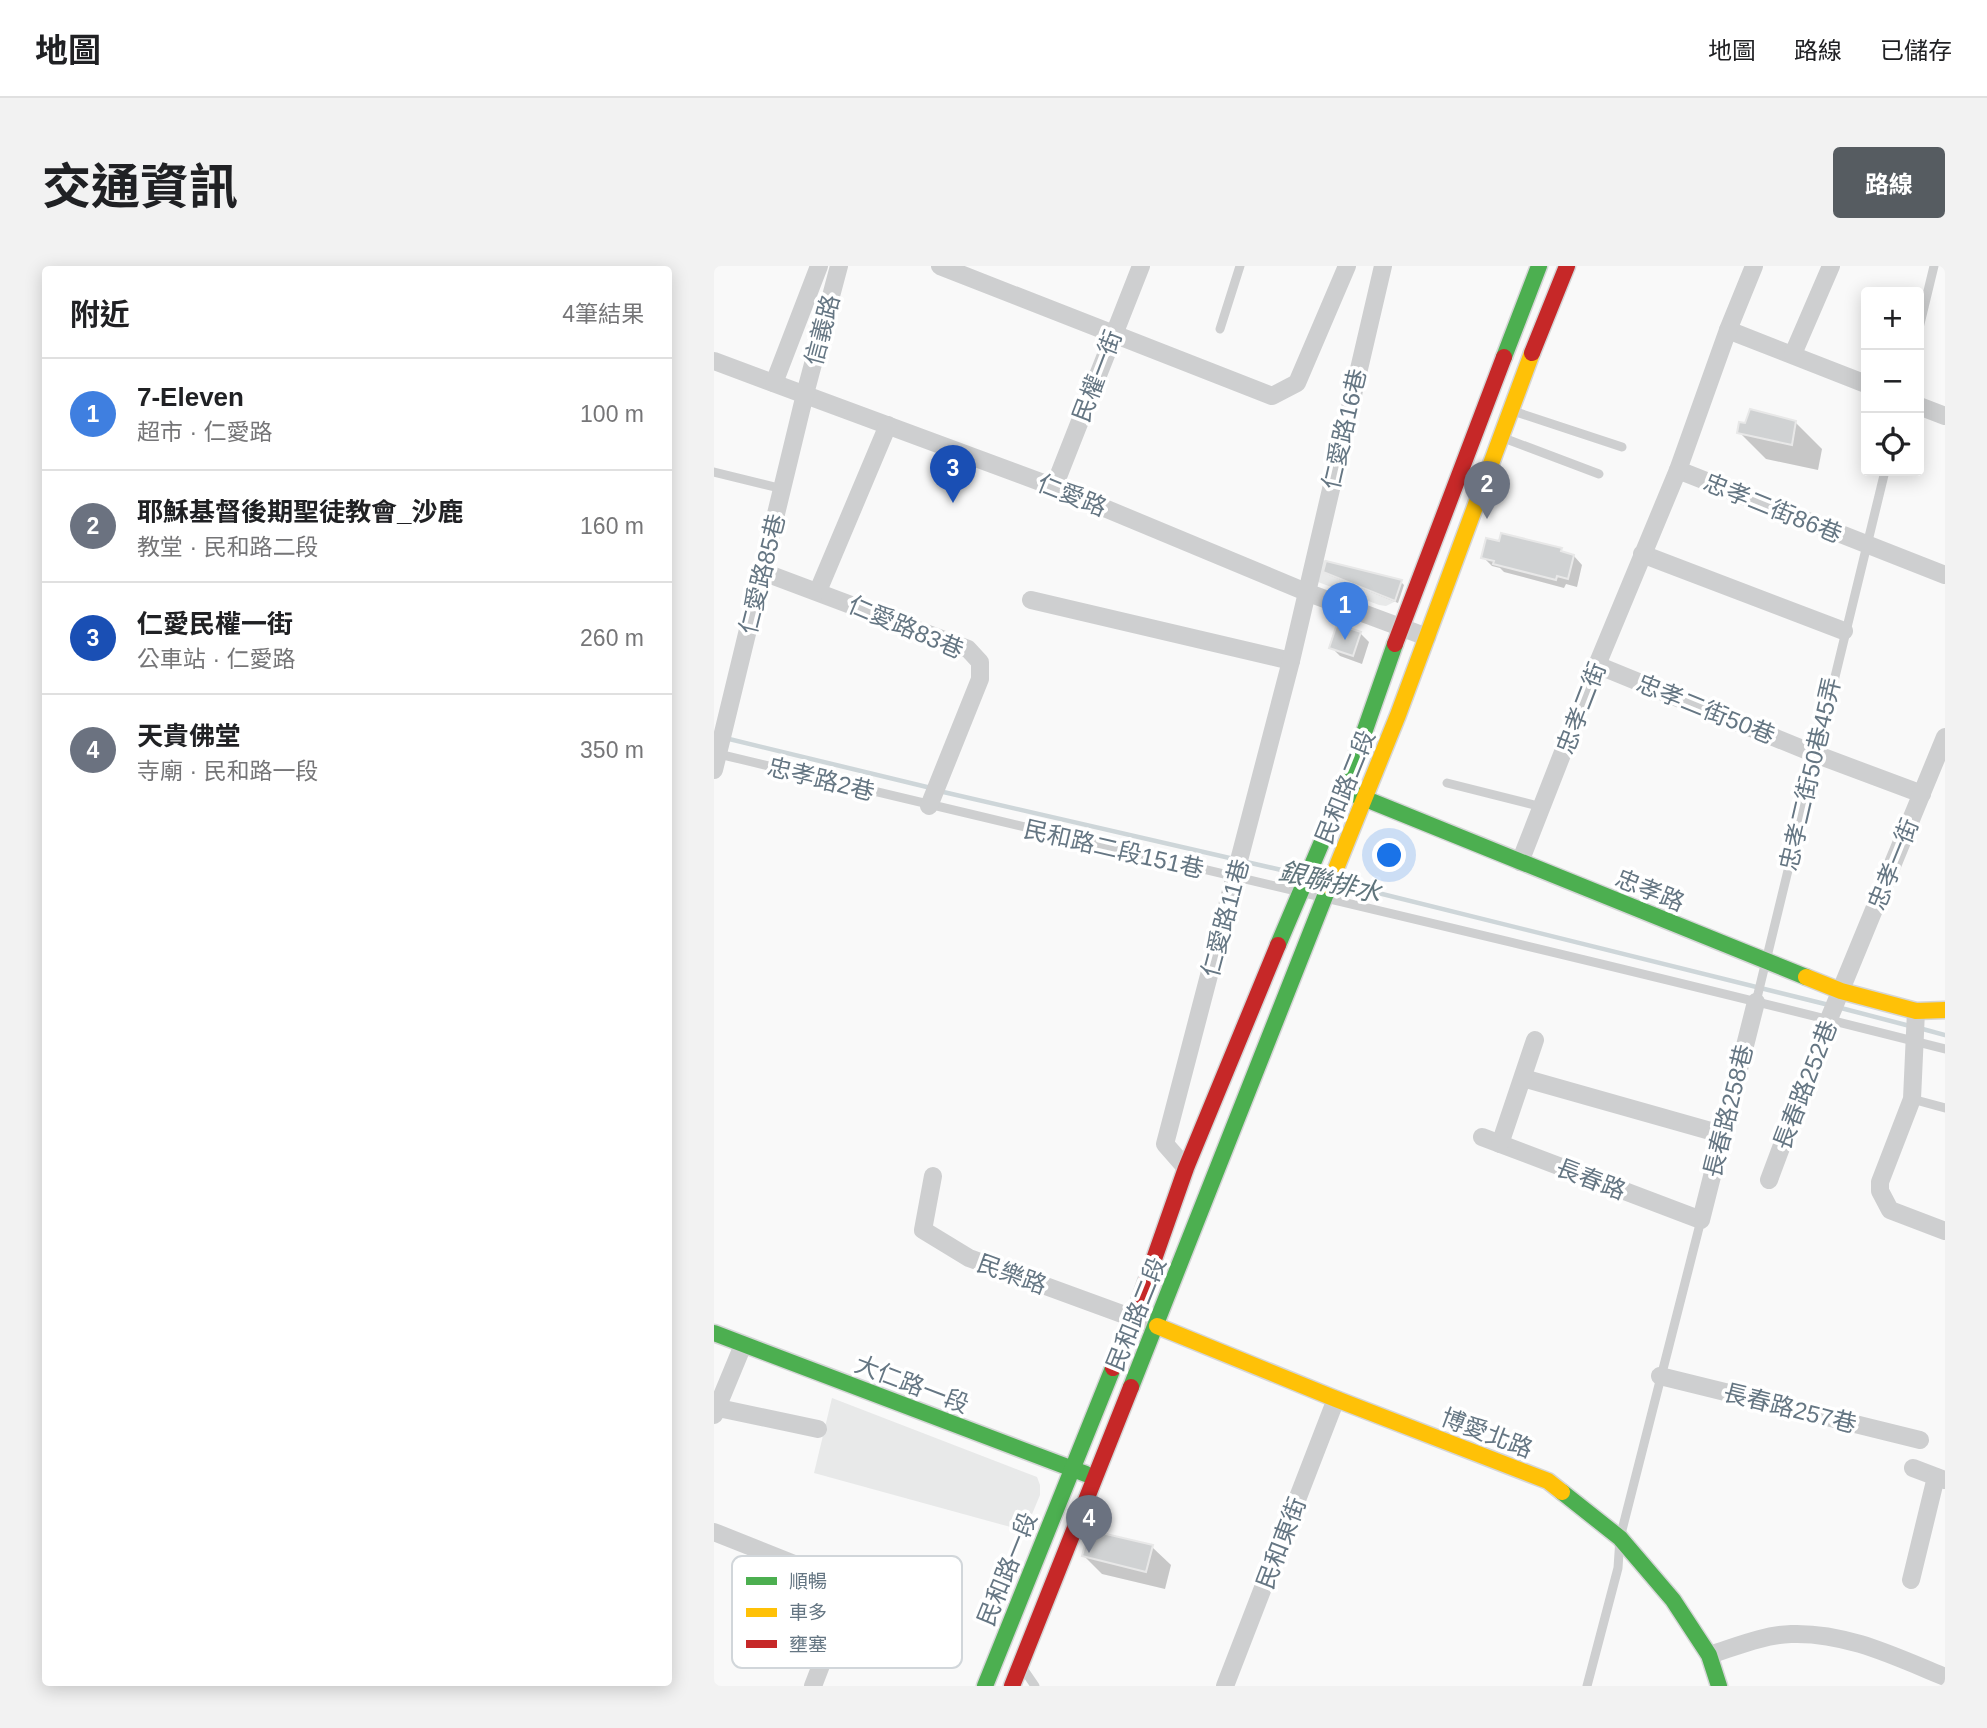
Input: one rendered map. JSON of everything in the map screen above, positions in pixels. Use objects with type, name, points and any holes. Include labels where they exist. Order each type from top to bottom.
[{"type":"street","name":"信義路","points":[[774,383],[819,266]]},
{"type":"street","name":"信義路","points":[[805,394],[839,266]]},
{"type":"street","points":[[940,266],[1272,396],[1297,383],[1347,266]]},
{"type":"street","name":"民權一街","points":[[1054,487],[1141,266]]},
{"type":"street","name":"仁愛路16巷","points":[[1306,592],[1383,266]]},
{"type":"street","name":"民和路二段","points":[[1071,1469],[1133,1318],[1186,1168],[1344,790],[1401,626],[1539,266]]},
{"type":"street","name":"民和路二段","points":[[1094,1477],[1157,1326],[1258,1062],[1365,799],[1499,436],[1567,266]]},
{"type":"street","name":"忠孝二街","points":[[1520,862],[1597,665],[1678,470],[1754,266]]},
{"type":"street","points":[[1793,354],[1831,266]]},
{"type":"street","points":[[1728,330],[1861,382]]},
{"type":"street","name":"仁愛路","points":[[714,360],[1054,487],[1306,592],[1427,637]]},
{"type":"street","name":"仁愛路85巷","points":[[718,750],[805,394]]},
{"type":"street","points":[[1924,408],[1945,416]]},
{"type":"street","points":[[818,591],[888,425]]},
{"type":"street","name":"忠孝二街86巷","points":[[1678,470],[1945,575]]},
{"type":"street","points":[[1642,554],[1844,631]]},
{"type":"street","name":"仁愛路83巷","points":[[763,572],[968,649],[980,663],[980,679],[933,795]]},
{"type":"street","name":"仁愛路11巷","points":[[1186,1168],[1165,1144],[1236,877],[1306,592]]},
{"type":"street","points":[[1031,600],[1291,661]]},
{"type":"street","name":"忠孝二街50巷","points":[[1597,665],[1815,754],[1922,794]]},
{"type":"street","name":"忠孝一街","points":[[1841,991],[1945,737]]},
{"type":"street","name":"忠孝路","points":[[1344,790],[1841,991],[1916,1011],[1945,1010]]},
{"type":"street","name":"長春路252巷","points":[[1769,1180],[1841,991]]},
{"type":"street","name":"長春路258巷","points":[[1701,1220],[1756,1002]]},
{"type":"street","points":[[1916,1011],[1912,1098],[1880,1182],[1880,1191],[1890,1210],[1945,1231]]},
{"type":"street","points":[[1500,1144],[1535,1040]]},
{"type":"street","points":[[1235,1050],[1258,1062]]},
{"type":"street","points":[[1523,1078],[1721,1134]]},
{"type":"street","name":"長春路","points":[[1482,1137],[1701,1220]]},
{"type":"street","name":"民樂路","points":[[933,1176],[923,1230],[969,1258],[1157,1326]]},
{"type":"street","name":"博愛北路","points":[[1157,1326],[1548,1481],[1620,1538],[1674,1600],[1709,1655],[1719,1686]]},
{"type":"street","name":"大仁路一段","points":[[714,1333],[1094,1477]]},
{"type":"street","points":[[743,1345],[715,1410],[818,1429]]},
{"type":"street","name":"長春路257巷","points":[[1660,1376],[1920,1440]]},
{"type":"street","name":"民和東街","points":[[1225,1686],[1336,1399]]},
{"type":"street","points":[[1911,1580],[1941,1478],[1913,1468]]},
{"type":"street","name":"民和路一段","points":[[985,1686],[1071,1469]]},
{"type":"street","name":"民和路一段","points":[[1012,1686],[1094,1477]]},
{"type":"street","points":[[714,1532],[774,1556]]},
{"type":"street","points":[[1709,1655],[1764,1638],[1790,1634],[1814,1635],[1850,1640],[1945,1677]]},
{"type":"street","points":[[813,1686],[820,1668]]},
{"type":"lane","points":[[1220,329],[1240,266]]},
{"type":"lane","points":[[1924,307],[1934,266]]},
{"type":"lane","points":[[1509,410],[1622,447]]},
{"type":"lane","points":[[1499,436],[1599,474]]},
{"type":"lane","points":[[714,472],[783,489]]},
{"type":"lane","name":"忠孝二街50巷45弄","points":[[1756,1002],[1844,631],[1884,476]]},
{"type":"lane","name":"忠孝路2巷","points":[[718,750],[933,795]]},
{"type":"lane","points":[[1447,783],[1542,807]]},
{"type":"lane","name":"民和路二段151巷","points":[[933,795],[1299,893],[1945,1049]]},
{"type":"lane","points":[[1912,1098],[1945,1108]]},
{"type":"lane","points":[[1587,1686],[1618,1568],[1620,1538],[1701,1220]]},
{"type":"lane","points":[[1020,1664],[1035,1686]]},
{"type":"shaded area","points":[[1323,560],[1402,580],[1394,602],[1386,606],[1379,605],[1318,582]]},
{"type":"shaded area","points":[[832,1398],[1037,1477],[1040,1495],[1025,1531],[814,1473]]},
{"type":"building","points":[[1750,409],[1796,421],[1792,445],[1737,433],[1739,422],[1745,423]]},
{"type":"building","points":[[1501,533],[1562,548],[1561,551],[1574,555],[1568,579],[1557,576],[1556,580],[1493,564],[1494,561],[1481,558],[1486,538],[1499,541]]},
{"type":"building","points":[[1326,561],[1402,580],[1395,601],[1323,572]]},
{"type":"building","points":[[1337,624],[1361,632],[1353,656],[1329,648]]},
{"type":"building","points":[[1089,1530],[1153,1545],[1146,1572],[1082,1556]]},
{"type":"waterway","name":"銀聯排水","points":[[725,738],[931,788]]},
{"type":"waterway","name":"銀聯排水","points":[[939,791],[1234,859]]},
{"type":"waterway","name":"銀聯排水","points":[[1242,861],[1299,874]]},
{"type":"waterway","name":"銀聯排水","points":[[1338,883],[1829,1005]]},
{"type":"waterway","name":"銀聯排水","points":[[1837,1007],[1910,1026]]},
{"type":"waterway","name":"銀聯排水","points":[[1919,1028],[1945,1035]]},
{"type":"traffic: fast","points":[[1504,357],[1539,266]]},
{"type":"traffic: fast","points":[[1278,945],[1344,790],[1395,644]]},
{"type":"traffic: fast","points":[[1351,793],[1806,977]]},
{"type":"traffic: fast","points":[[1131,1387],[1329,886]]},
{"type":"traffic: fast","points":[[714,1333],[1086,1474]]},
{"type":"traffic: fast","points":[[985,1686],[1113,1368]]},
{"type":"traffic: fast","points":[[1562,1492],[1620,1538],[1673,1600],[1709,1655],[1719,1686]]},
{"type":"traffic: slow","points":[[1329,886],[1398,715],[1532,353]]},
{"type":"traffic: slow","points":[[1806,977],[1841,991],[1916,1011],[1945,1010]]},
{"type":"traffic: slow","points":[[1157,1326],[1548,1481],[1562,1492]]},
{"type":"traffic: jam","points":[[1532,353],[1567,266]]},
{"type":"traffic: jam","points":[[1395,644],[1504,357]]},
{"type":"traffic: jam","points":[[1113,1368],[1186,1168],[1278,945]]},
{"type":"traffic: jam","points":[[1012,1686],[1131,1387]]},
{"type":"place","name":"仁愛民權一街","points":[[953,503]]},
{"type":"place","name":"耶穌基督後期聖徒教會_沙鹿","points":[[1487,519]]},
{"type":"place","name":"7-Eleven","points":[[1345,640]]},
{"type":"place","name":"天貴佛堂","points":[[1089,1553]]}]
